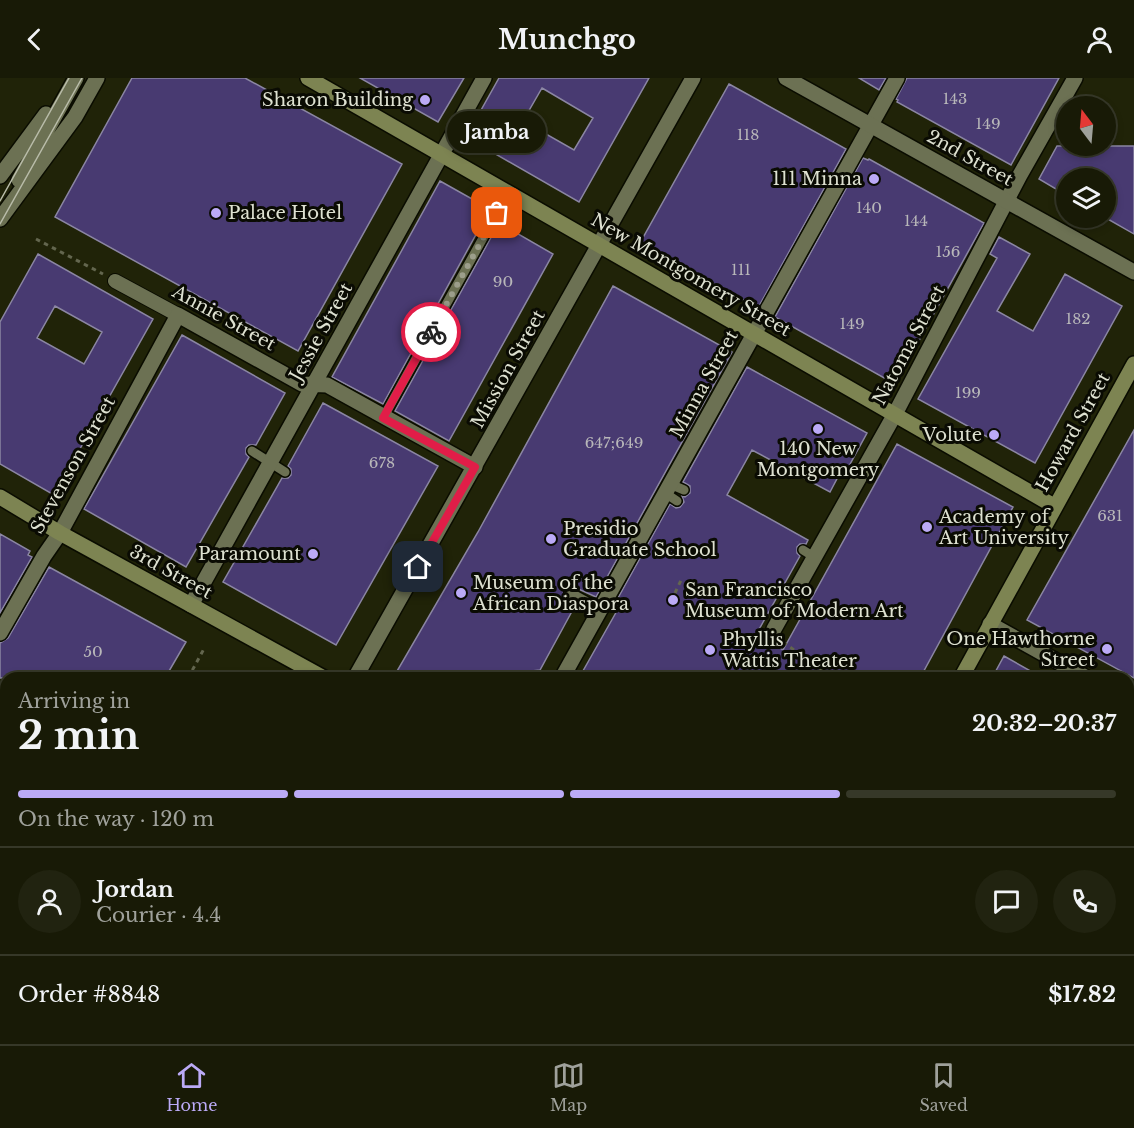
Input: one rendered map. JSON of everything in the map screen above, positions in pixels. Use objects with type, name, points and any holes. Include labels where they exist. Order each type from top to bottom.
[{"type":"main road","name":"New Montgomery Street","points":[[308,78],[1054,506]]},
{"type":"main road","name":"Howard Street","points":[[964,672],[1134,364]]},
{"type":"main road","name":"3rd Street","points":[[0,497],[60,533],[313,672]]},
{"type":"street","points":[[0,176],[74,78]]},
{"type":"street","points":[[0,214],[74,78]]},
{"type":"street","points":[[0,219],[75,117],[97,78]]},
{"type":"street","name":"Jessie Street","points":[[191,605],[484,78]]},
{"type":"street","name":"Mission Street","points":[[358,672],[693,78]]},
{"type":"street","name":"2nd Street","points":[[786,78],[1134,272]]},
{"type":"street","name":"Minna Street","points":[[565,672],[600,609],[674,492],[754,334],[897,78]]},
{"type":"street","name":"Natoma Street","points":[[776,634],[808,553],[895,414],[1007,201],[1075,78]]},
{"type":"street","name":"Annie Street","points":[[115,281],[302,384],[327,385],[475,467]]},
{"type":"street","name":"Stevenson Street","points":[[0,633],[144,390],[178,315]]},
{"type":"street","points":[[990,624],[1076,672]]},
{"type":"lane","points":[[383,418],[508,193]]},
{"type":"lane","points":[[252,452],[285,472]]},
{"type":"lane","points":[[566,606],[571,593],[600,609]]},
{"type":"path","points":[[36,239],[115,281]]},
{"type":"path","points":[[675,593],[682,579]]},
{"type":"path","points":[[776,634],[824,672]]},
{"type":"path","points":[[191,672],[205,647]]},
{"type":"building","name":"Palace Hotel","points":[[132,78],[245,78],[402,164],[298,351],[55,217]]},
{"type":"building","name":"Sharon Building","points":[[360,78],[464,78],[438,122]]},
{"type":"building","points":[[499,78],[649,78],[579,202],[466,137]],"holes":[[[542,88],[593,118],[574,150],[523,121]]]},
{"type":"building","points":[[859,78],[886,78],[879,90]]},
{"type":"building","points":[[907,78],[1059,78],[1011,165],[897,102],[896,99]]},
{"type":"building","points":[[729,84],[846,149],[758,308],[640,243]]},
{"type":"building","points":[[1116,146],[1134,146],[1134,234],[1116,224],[1116,168],[1056,168],[1056,189],[1039,179],[1056,148],[1056,156],[1116,156]]},
{"type":"building","points":[[863,158],[869,159],[984,223],[895,384],[775,317]]},
{"type":"building","points":[[440,181],[490,209],[383,404],[332,377]]},
{"type":"building","points":[[499,223],[553,254],[449,441],[395,411]]},
{"type":"building","points":[[999,237],[1030,254],[997,311],[1033,331],[1065,274],[1122,306],[1035,463],[918,399],[997,258],[990,254]]},
{"type":"building","points":[[38,254],[153,319],[54,495],[0,464],[0,322]],"holes":[[[55,306],[102,332],[84,364],[37,338]]]},
{"type":"building","points":[[613,286],[732,352],[596,597],[572,586],[563,588],[564,596],[559,605],[560,610],[569,612],[576,604],[540,670],[532,672],[396,672],[478,532]]},
{"type":"building","points":[[182,335],[285,393],[256,445],[249,445],[246,448],[246,454],[249,457],[186,567],[84,509]]},
{"type":"building","points":[[747,367],[867,433],[843,477],[839,475],[830,492],[752,450],[727,495],[808,540],[806,544],[800,544],[797,547],[797,553],[800,556],[757,633],[783,650],[897,444],[1013,507],[923,672],[582,672],[618,609],[613,607],[670,504],[676,508],[680,507],[684,502],[682,496],[685,497],[690,493],[690,486],[683,482]]},
{"type":"building","name":"Paramount","points":[[323,403],[438,466],[336,645],[223,582],[282,478],[288,478],[291,475],[291,469],[288,466]]},
{"type":"building","points":[[1134,430],[1134,672],[1123,672],[1027,620]]},
{"type":"building","points":[[0,534],[30,551],[28,555],[32,557],[0,613]]},
{"type":"building","points":[[49,567],[186,642],[168,672],[0,672],[0,643],[8,638]]},
{"type":"building","points":[[1004,656],[1032,672],[995,672]]},
{"type":"tram line","points":[[0,201],[69,78]]},
{"type":"tram line","points":[[0,224],[82,78]]},
{"type":"way so far","points":[[431,332],[497,213]]},
{"type":"place","name":"Sharon Building","points":[[425,100]]},
{"type":"place","name":"111 Minna","points":[[874,179]]},
{"type":"place","name":"Palace Hotel","points":[[216,213]]},
{"type":"place","name":"Jamba","points":[[497,213]]},
{"type":"place","name":"140 New Montgomery","points":[[818,429]]},
{"type":"place","name":"Volute","points":[[994,435]]},
{"type":"place","name":"Academy of Art University","points":[[927,527]]},
{"type":"place","name":"Presidio Graduate School","points":[[551,539]]},
{"type":"place","name":"Paramount","points":[[313,554]]},
{"type":"place","name":"Museum of the African Diaspora","points":[[461,593]]},
{"type":"place","name":"San Francisco Museum of Modern Art","points":[[673,600]]},
{"type":"place","name":"One Hawthorne Street","points":[[1107,649]]},
{"type":"place","name":"Phyllis Wattis Theater","points":[[710,650]]},
{"type":"route","points":[[418,567],[475,467],[383,418],[431,332]]}]
